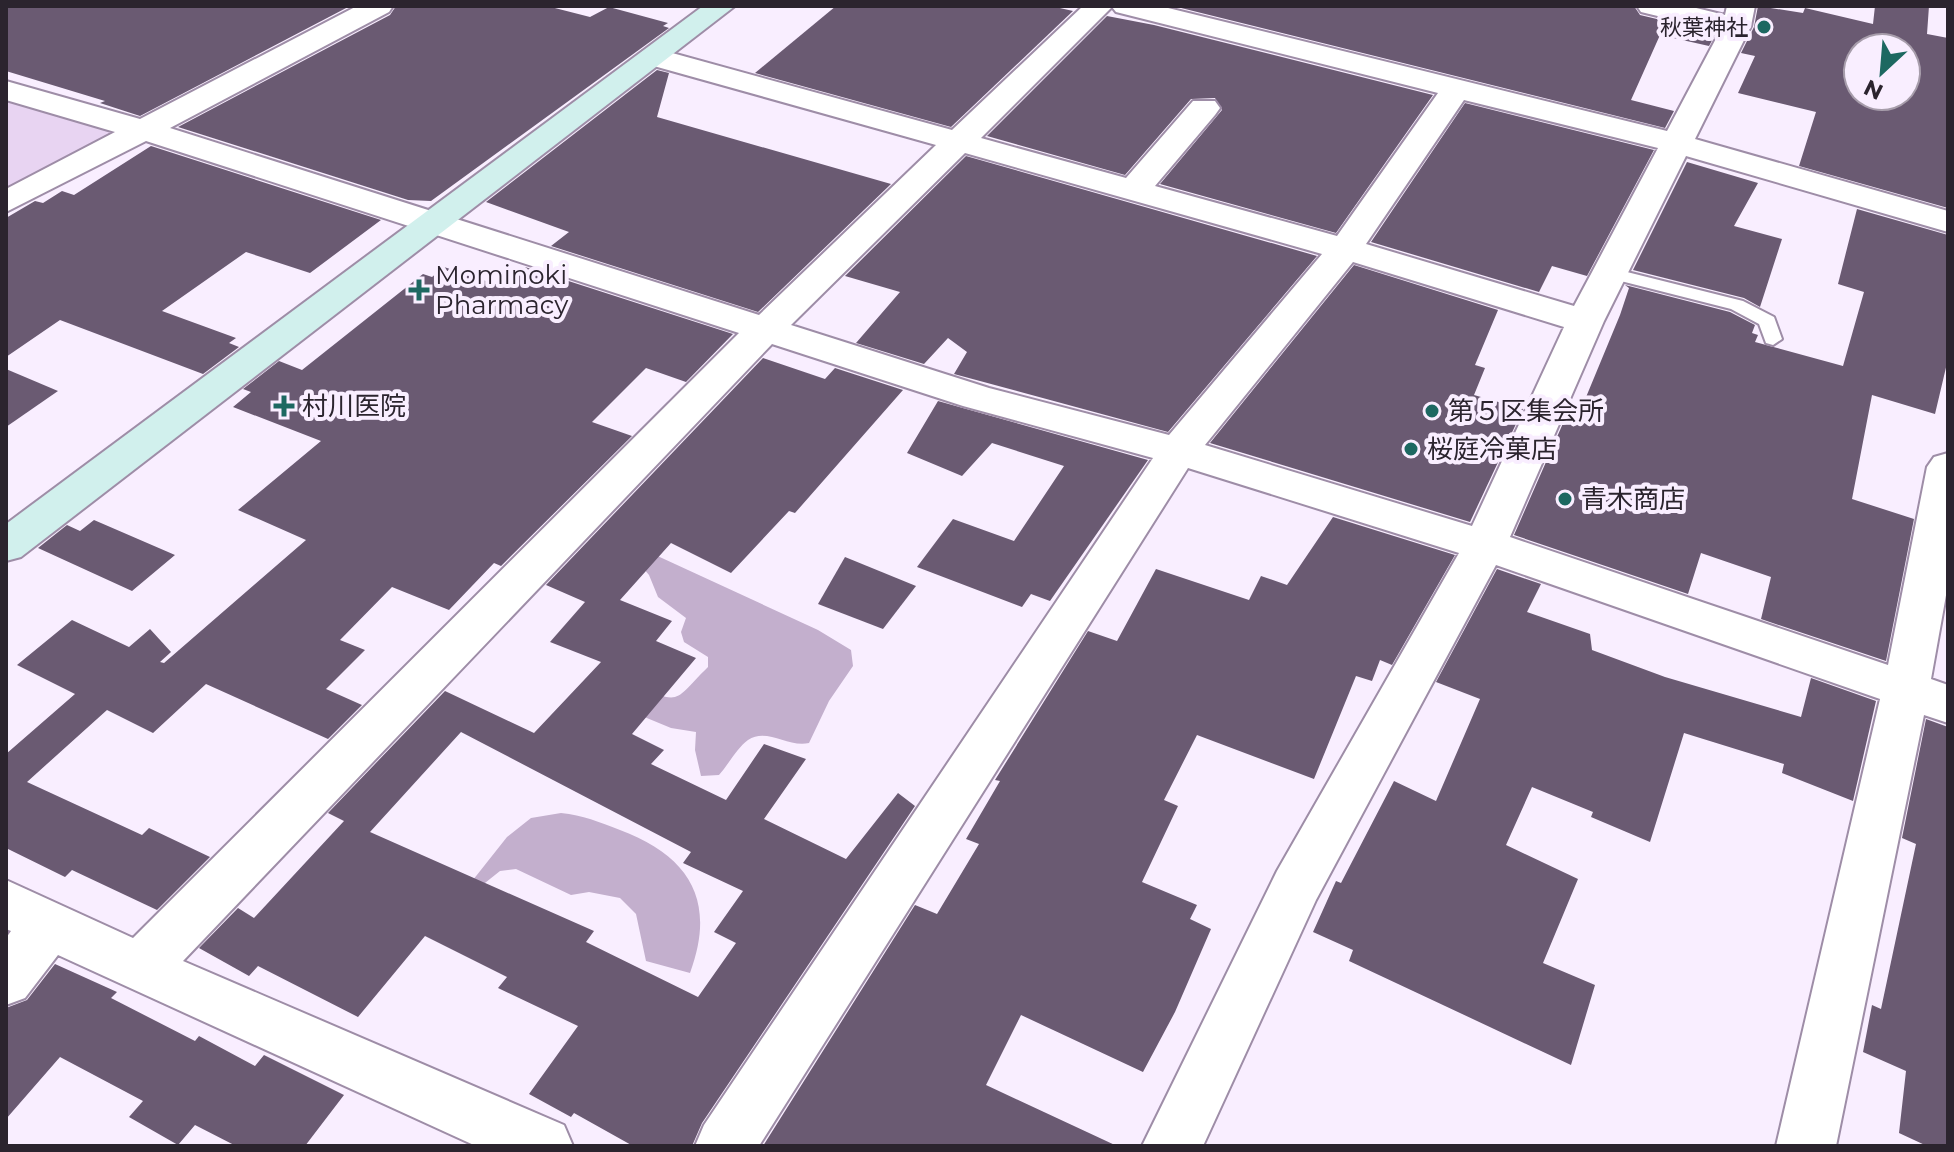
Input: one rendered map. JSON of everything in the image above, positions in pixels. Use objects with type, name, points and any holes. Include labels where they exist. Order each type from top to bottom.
[{"type":"street","points":[[6,202],[379,6]]},
{"type":"street","points":[[6,546],[721,6]]},
{"type":"street","points":[[140,968],[763,331],[1099,6]]},
{"type":"street","points":[[1126,6],[1679,144],[1948,222]]},
{"type":"street","points":[[1172,1146],[1296,887],[1485,545],[1585,321],[1679,144],[1739,16],[1651,6]]},
{"type":"street","points":[[654,57],[1345,249],[1585,321]]},
{"type":"street","points":[[725,1146],[1178,451],[1345,249],[1456,89]]},
{"type":"street","points":[[6,90],[146,131],[977,397],[1178,451],[1485,545],[1927,697]]},
{"type":"street","points":[[1133,191],[1204,108]]},
{"type":"street","points":[[1806,1146],[1927,697],[1948,467]]},
{"type":"street","points":[[6,980],[28,914],[140,968],[543,1146]]},
{"type":"lane","points":[[1611,273],[1737,305],[1767,321],[1773,339]]},
{"type":"shaded area","points":[[6,101],[113,132],[110,142],[6,195]]},
{"type":"shaded area","points":[[638,547],[818,630],[851,650],[853,666],[829,701],[809,743],[755,737],[740,747],[719,775],[701,776],[695,750],[696,732],[671,728],[642,716],[636,684],[662,696],[676,696],[708,667],[708,657],[684,642],[681,632],[686,618],[658,597],[649,575],[637,561]]},
{"type":"shaded area","points":[[561,813],[591,819],[620,830],[664,853],[680,867],[698,903],[700,924],[698,947],[690,973],[646,961],[636,914],[620,898],[589,892],[571,895],[516,869],[500,871],[446,914],[507,837],[531,818]]},
{"type":"building","points":[[6,6],[350,6],[140,116],[100,103],[105,101],[6,71]]},
{"type":"building","points":[[396,6],[547,6],[590,17],[609,7],[668,23],[663,26],[669,28],[431,201],[408,200],[178,127],[390,15]]},
{"type":"building","points":[[836,6],[1051,6],[1073,11],[951,127],[755,73]]},
{"type":"building","points":[[1173,6],[1634,6],[1640,15],[1716,33],[1709,46],[1660,35],[1631,100],[1674,111],[1665,128]]},
{"type":"building","points":[[1758,6],[1803,13],[1805,8],[1873,24],[1875,6],[1929,6],[1927,34],[1948,38],[1948,208],[1799,166],[1816,112],[1738,93],[1755,56],[1741,53],[1754,27]]},
{"type":"building","points":[[1107,16],[1433,95],[1336,233],[1160,184],[1222,110],[1215,98],[1191,99],[1125,175],[987,136]]},
{"type":"building","points":[[657,70],[669,73],[657,117],[891,184],[758,312],[551,246],[569,232],[486,202]]},
{"type":"building","points":[[1465,103],[1654,150],[1587,276],[1552,266],[1539,292],[1371,242]]},
{"type":"building","points":[[151,146],[381,220],[310,273],[246,252],[162,311],[236,338],[229,343],[239,347],[203,374],[60,320],[6,357],[6,218],[35,201],[43,203],[62,191],[74,195]]},
{"type":"building","points":[[966,156],[1317,256],[1168,432],[954,374],[967,352],[948,338],[924,364],[856,343],[900,292],[845,276]]},
{"type":"building","points":[[1687,162],[1758,183],[1734,226],[1782,239],[1760,307],[1744,298],[1633,270]]},
{"type":"building","points":[[1857,209],[1948,235],[1948,359],[1935,414],[1872,395],[1852,499],[1914,519],[1886,661],[1761,619],[1771,577],[1701,553],[1688,594],[1514,535],[1564,421],[1569,422],[1578,400],[1584,402],[1620,315],[1629,288],[1625,285],[1730,312],[1755,325],[1752,333],[1758,335],[1755,342],[1843,366],[1864,292],[1838,284]]},
{"type":"building","points":[[1354,265],[1498,310],[1475,365],[1485,368],[1474,395],[1523,409],[1470,522],[1210,443]]},
{"type":"building","points":[[444,267],[501,286],[525,267],[733,334],[686,382],[646,368],[592,422],[632,436],[501,566],[494,563],[449,610],[392,587],[340,640],[365,650],[326,689],[362,705],[328,739],[206,684],[153,733],[107,710],[27,782],[142,835],[149,828],[210,857],[157,910],[72,870],[65,877],[6,848],[6,754],[75,694],[17,665],[72,620],[129,647],[150,629],[171,652],[160,662],[164,663],[306,540],[238,510],[321,441],[233,407],[251,392],[243,389],[279,361],[302,370],[423,274],[432,277]]},
{"type":"building","points":[[763,358],[825,379],[835,368],[903,390],[795,513],[789,511],[731,573],[671,543],[620,600],[672,621],[656,641],[696,658],[632,734],[664,750],[651,764],[726,800],[764,744],[806,759],[764,819],[846,859],[898,793],[915,806],[702,1123],[692,1146],[633,1146],[574,1113],[571,1117],[529,1094],[578,1026],[498,988],[507,977],[425,936],[358,1017],[258,966],[249,976],[199,948],[238,908],[254,918],[344,821],[328,813],[445,691],[534,733],[601,662],[550,642],[585,602],[546,585]],"holes":[[[461,732],[691,852],[683,863],[743,891],[714,932],[736,943],[698,997],[586,942],[594,931],[370,832]]]},
{"type":"building","points":[[6,369],[58,391],[6,427]]},
{"type":"building","points":[[938,401],[1148,460],[1050,601],[1031,594],[1022,607],[917,567],[953,519],[1014,541],[1064,466],[992,443],[962,476],[907,453]]},
{"type":"building","points":[[1333,517],[1455,555],[1392,665],[1380,660],[1372,681],[1356,676],[1314,779],[1197,735],[1164,800],[1178,806],[1142,882],[1197,905],[1190,919],[1211,929],[1175,1012],[1143,1072],[1021,1015],[986,1085],[1117,1146],[763,1146],[915,905],[937,914],[979,844],[966,839],[1000,781],[995,780],[1088,631],[1117,641],[1156,569],[1249,600],[1261,576],[1287,585]]},
{"type":"building","points":[[94,520],[175,555],[132,591],[38,548],[67,525],[80,531]]},
{"type":"building","points":[[845,557],[916,586],[883,629],[818,604]]},
{"type":"building","points":[[1497,569],[1541,584],[1527,612],[1590,634],[1592,650],[1665,677],[1801,717],[1811,678],[1876,701],[1853,801],[1782,773],[1784,764],[1684,733],[1650,842],[1591,817],[1593,812],[1532,787],[1506,845],[1578,879],[1543,963],[1595,985],[1571,1065],[1349,961],[1353,950],[1313,932],[1336,881],[1341,883],[1394,781],[1436,801],[1480,699],[1436,682]]},
{"type":"building","points":[[1926,719],[1948,727],[1948,1146],[1927,1146],[1899,1133],[1906,1071],[1863,1052],[1872,1005],[1881,1009],[1916,844],[1902,838]]},
{"type":"building","points":[[55,964],[117,992],[111,998],[195,1041],[199,1036],[255,1066],[264,1055],[344,1095],[305,1146],[236,1146],[195,1125],[178,1145],[129,1117],[143,1101],[60,1057],[6,1119],[6,1008],[27,1000]]},
{"type":"place","name":"秋葉神社","points":[[1764,27]]},
{"type":"place","name":"Mominoki Pharmacy","points":[[419,290]]},
{"type":"place","name":"村川医院","points":[[284,406]]},
{"type":"place","name":"第５区集会所","points":[[1432,411]]},
{"type":"place","name":"桜庭冷菓店","points":[[1411,449]]},
{"type":"place","name":"青木商店","points":[[1565,499]]}]
